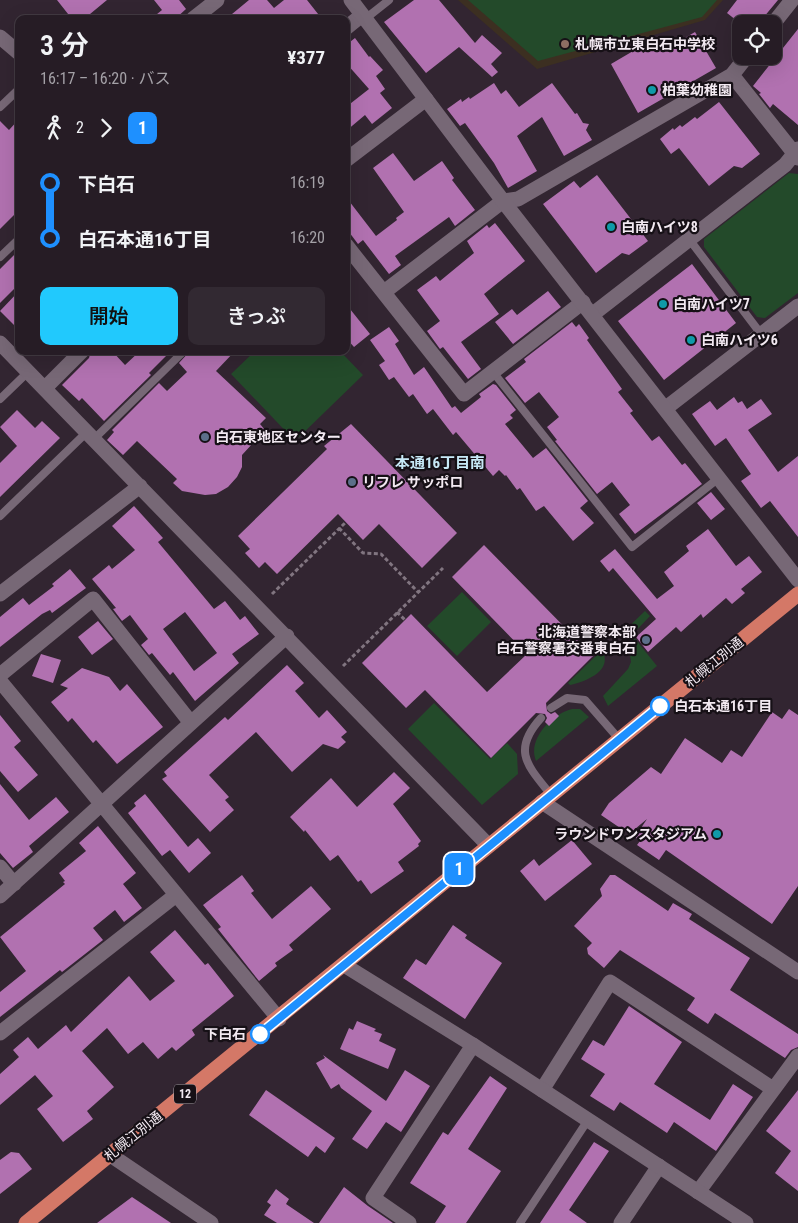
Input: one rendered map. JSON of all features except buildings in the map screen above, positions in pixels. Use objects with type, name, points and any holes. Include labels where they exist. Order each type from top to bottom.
[{"type":"highway","name":"札幌江別通","points":[[26,1223],[109,1154],[279,1019],[488,845],[798,594]]},
{"type":"street","points":[[198,15],[216,0]]},
{"type":"street","points":[[350,0],[503,201],[720,477],[798,580]]},
{"type":"street","points":[[780,15],[792,0]]},
{"type":"street","points":[[350,26],[364,17]]},
{"type":"street","points":[[0,37],[15,50]]},
{"type":"street","points":[[384,292],[503,201],[518,199],[732,75],[740,65]]},
{"type":"street","points":[[350,250],[464,394],[493,372],[688,239],[785,165],[797,153],[732,75]]},
{"type":"street","points":[[350,157],[426,99]]},
{"type":"street","points":[[666,408],[798,306]]},
{"type":"street","points":[[0,343],[488,845]]},
{"type":"street","points":[[45,388],[78,355]]},
{"type":"street","points":[[0,594],[140,486]]},
{"type":"street","points":[[0,675],[93,599],[191,723]]},
{"type":"street","points":[[0,896],[286,636]]},
{"type":"street","points":[[0,681],[279,1019]]},
{"type":"street","points":[[547,798],[798,972]]},
{"type":"street","points":[[0,867],[14,884]]},
{"type":"street","points":[[0,1033],[176,894]]},
{"type":"street","points":[[344,965],[542,1090],[746,1223]]},
{"type":"street","points":[[542,1090],[610,982],[773,1089]]},
{"type":"street","points":[[409,1223],[372,1198],[473,1046]]},
{"type":"street","points":[[698,1192],[798,1056]]},
{"type":"street","points":[[109,1154],[211,1223]]},
{"type":"street","points":[[621,1223],[659,1166]]},
{"type":"lane","points":[[364,17],[389,0]]},
{"type":"lane","points":[[0,106],[15,92]]},
{"type":"lane","points":[[688,239],[761,334]]},
{"type":"lane","points":[[0,257],[15,243]]},
{"type":"lane","points":[[0,516],[180,355]]},
{"type":"lane","points":[[0,399],[28,372]]},
{"type":"lane","points":[[493,372],[632,547],[720,477]]},
{"type":"lane","points":[[551,708],[567,698],[575,697],[585,700],[619,739]]},
{"type":"lane","points":[[540,718],[527,738],[525,758],[547,798]]},
{"type":"lane","points":[[520,1223],[588,1120]]},
{"type":"path","points":[[272,594],[346,522]]},
{"type":"path","points":[[340,528],[363,553],[381,554],[418,592]]},
{"type":"path","points":[[343,666],[443,568]]},
{"type":"path","points":[[397,612],[404,620]]},
{"type":"shaded area","name":"札幌市立東白石中学校","points":[[458,0],[723,0],[705,20],[537,69]]},
{"type":"green space","name":"札幌市立東白石中学校","points":[[468,0],[717,0],[702,17],[538,61]]},
{"type":"green space","points":[[789,173],[798,174],[798,293],[765,318],[757,317],[704,247],[704,239]]},
{"type":"green space","points":[[251,355],[344,355],[363,375],[295,441],[231,374]]},
{"type":"green space","points":[[462,592],[491,622],[457,656],[427,626]]},
{"type":"green space","points":[[645,611],[650,616],[632,635],[657,666],[608,706],[603,696],[628,669],[631,662],[621,634]]},
{"type":"green space","points":[[602,650],[605,657],[601,670],[590,678],[570,685],[568,683]]},
{"type":"green space","points":[[434,703],[490,759],[507,743],[517,754],[518,774],[482,805],[408,729]]},
{"type":"green space","points":[[572,709],[580,709],[589,717],[536,761],[534,753],[538,736],[549,722]]},
{"type":"bus line","name":"1","points":[[260,1034],[488,845],[660,706]]},
{"type":"place","name":"札幌市立東白石中学校","points":[[565,44]]},
{"type":"place","name":"柏葉幼稚園","points":[[652,90]]},
{"type":"place","name":"白南ハイツ8","points":[[611,227]]},
{"type":"place","name":"白南ハイツ7","points":[[663,304]]},
{"type":"place","name":"白南ハイツ6","points":[[691,340]]},
{"type":"place","name":"白石東地区センター","points":[[205,437]]},
{"type":"place","name":"リフレ サッポロ","points":[[352,482]]},
{"type":"place","name":"北海道警察本部 白石警察署交番東白石","points":[[646,640]]},
{"type":"place","name":"白石本通16丁目","points":[[660,706]]},
{"type":"place","name":"ラウンドワンスタジアム","points":[[717,834]]},
{"type":"place","name":"下白石","points":[[260,1034]]},
{"type":"district","name":"本通16丁目南","points":[[440,463]]}]
